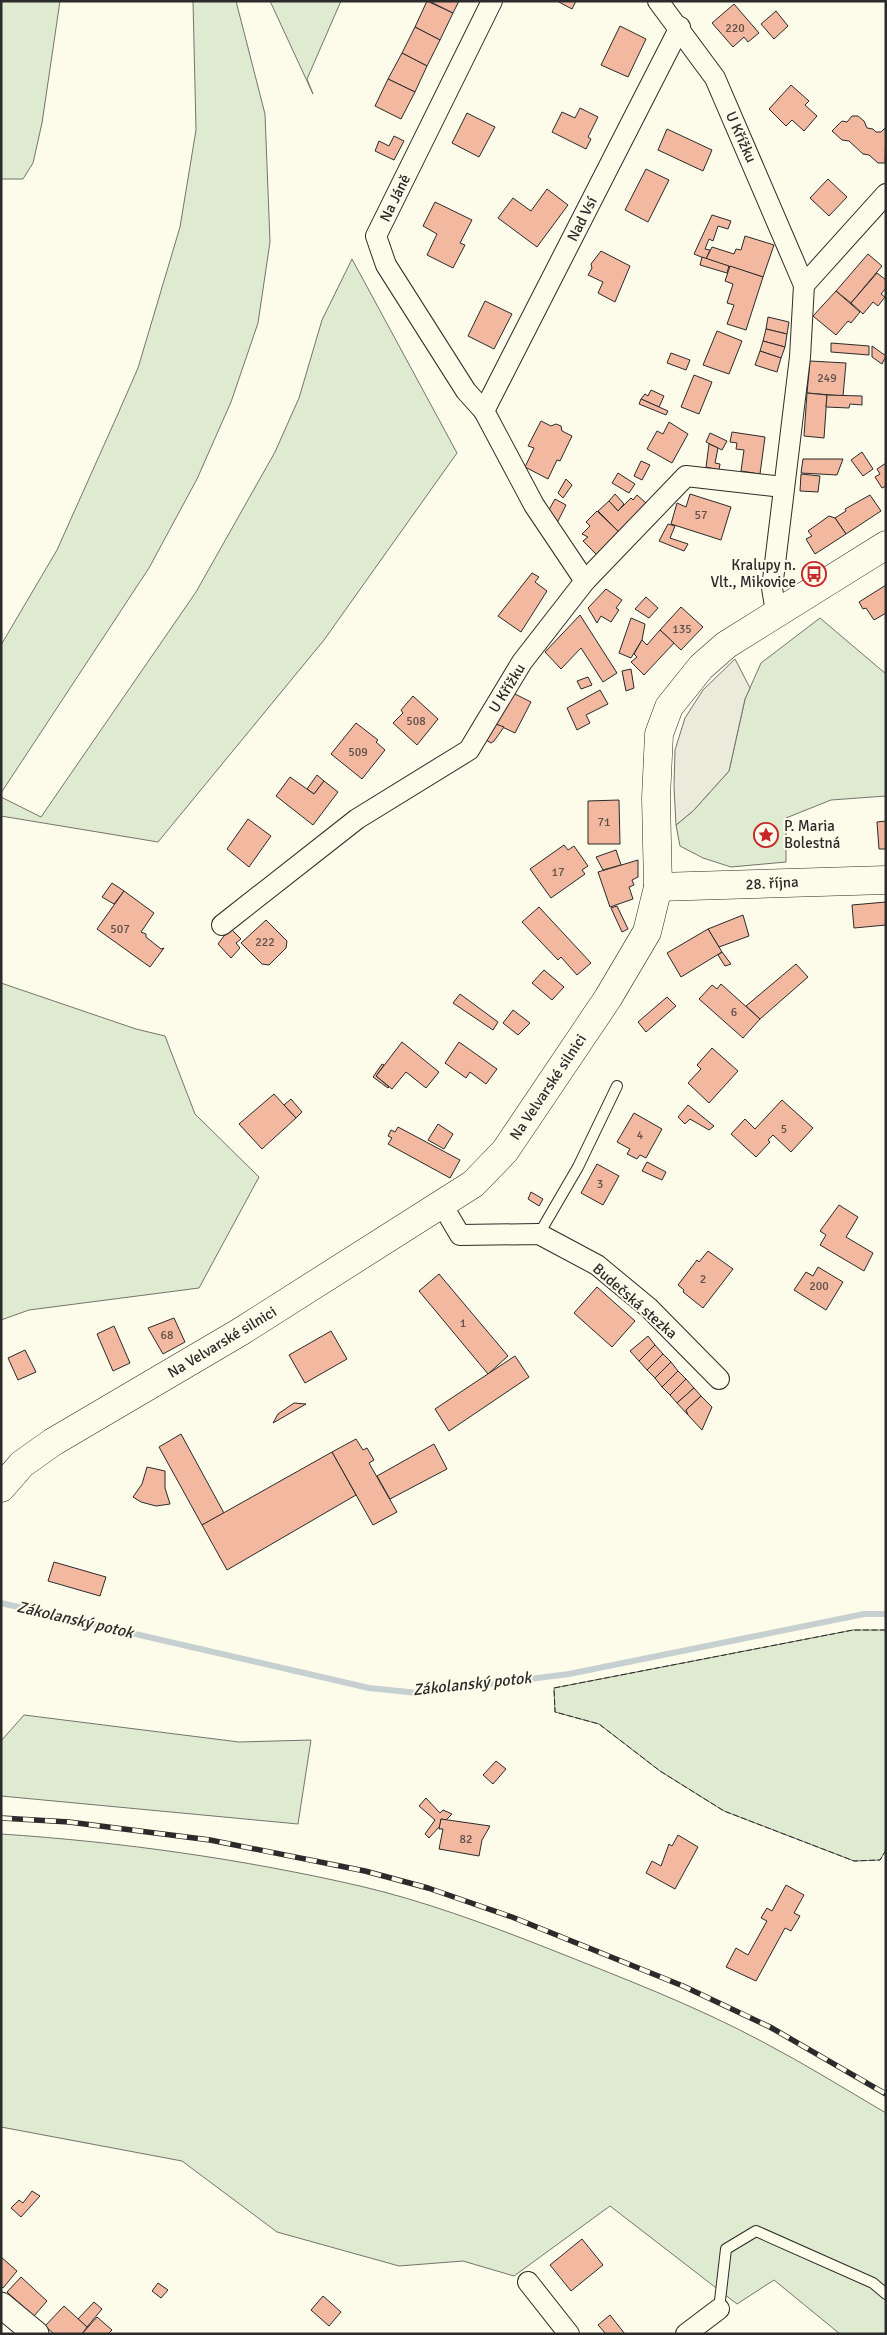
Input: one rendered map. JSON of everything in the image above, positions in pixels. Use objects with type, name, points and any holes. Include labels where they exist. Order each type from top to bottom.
[{"type":"main road","name":"Na Velvarské silnici","points":[[1,1488],[22,1464],[53,1442],[240,1332],[473,1184],[505,1151],[608,998],[639,947],[652,919],[658,888],[656,798],[659,734],[669,707],[701,667],[726,645],[886,545]]},
{"type":"main road","name":"28. října","points":[[658,888],[886,880]]},
{"type":"street","name":"Na Jáně","points":[[492,1],[376,236],[386,265],[466,391],[484,411],[534,505],[585,581]]},
{"type":"street","name":"U Křížku","points":[[658,1],[680,27],[715,78],[804,284],[800,357],[772,588],[776,612]]},
{"type":"street","name":"Nad Vsí","points":[[484,411],[680,27]]},
{"type":"street","points":[[804,284],[886,194]]},
{"type":"street","name":"U Křížku","points":[[222,925],[357,819],[469,750],[522,662],[585,581],[686,476],[783,487]]},
{"type":"street","name":"Budečská stezka","points":[[441,1203],[460,1236],[539,1234],[596,1265],[649,1308],[719,1379]]},
{"type":"street","points":[[528,2282],[569,2334]]},
{"type":"street","points":[[1,2305],[36,2334]]},
{"type":"street","points":[[686,2334],[719,2309]]},
{"type":"lane","points":[[539,1234],[578,1167],[617,1086]]},
{"type":"lane","points":[[719,2309],[726,2249],[756,2231],[873,2283],[886,2294]]},
{"type":"green space","points":[[1,1],[60,1],[42,123],[33,163],[23,179],[1,179]]},
{"type":"green space","points":[[193,1],[236,1],[265,114],[270,242],[258,323],[231,402],[197,479],[149,568],[1,793],[1,645],[57,550],[138,368],[180,227],[196,130]]},
{"type":"green space","points":[[270,1],[341,1],[307,79],[313,94]]},
{"type":"green space","points":[[352,259],[457,453],[324,640],[158,842],[1,816],[1,797],[41,817],[196,592],[275,452],[299,398],[322,320]]},
{"type":"green space","points":[[820,618],[886,674],[886,796],[831,800],[786,818],[786,862],[731,867],[703,858],[680,846],[676,825],[693,811],[729,771],[745,699],[761,663]]},
{"type":"green space","points":[[1,983],[136,1029],[165,1036],[195,1114],[259,1177],[199,1288],[29,1310],[1,1320]]},
{"type":"green space","points":[[853,1630],[886,1630],[886,1850],[880,1860],[854,1861],[724,1811],[660,1771],[599,1724],[555,1712],[554,1688]]},
{"type":"green space","points":[[24,1715],[239,1742],[311,1740],[298,1824],[1,1796],[1,1741]]},
{"type":"green space","points":[[1,1834],[137,1847],[226,1860],[316,1876],[408,1899],[501,1930],[656,1992],[737,2029],[794,2059],[886,2113],[886,2334],[840,2334],[774,2280],[737,2304],[610,2206],[514,2276],[463,2261],[399,2266],[277,2232],[182,2161],[1,2127]]},
{"type":"shaded area","points":[[735,659],[750,688],[745,699],[729,771],[693,811],[676,825],[675,750],[685,718],[703,690]]},
{"type":"building","points":[[427,1],[453,13],[440,40],[415,27]]},
{"type":"building","points":[[429,1],[459,1],[453,13]]},
{"type":"building","points":[[557,1],[576,1],[572,9]]},
{"type":"building","points":[[734,4],[759,33],[748,42],[744,37],[733,47],[712,23]]},
{"type":"building","points":[[776,11],[788,26],[774,39],[761,24]]},
{"type":"building","points":[[620,26],[646,39],[628,77],[601,65]]},
{"type":"building","points":[[415,27],[440,40],[427,66],[402,53]]},
{"type":"building","points":[[402,53],[427,66],[415,92],[388,79]]},
{"type":"building","points":[[388,79],[415,92],[401,119],[375,106]]},
{"type":"building","points":[[791,85],[809,101],[805,105],[817,116],[804,131],[792,120],[786,126],[769,109]]},
{"type":"building","points":[[580,108],[598,117],[588,137],[591,139],[586,149],[552,132],[562,112],[575,118]]},
{"type":"building","points":[[467,113],[495,127],[479,157],[452,143]]},
{"type":"building","points":[[852,116],[858,116],[864,121],[867,128],[873,129],[876,132],[881,132],[886,127],[885,163],[878,163],[869,155],[863,154],[849,141],[842,140],[832,131],[842,121],[847,122]]},
{"type":"building","points":[[667,129],[712,150],[703,171],[658,150]]},
{"type":"building","points":[[394,136],[404,141],[394,160],[375,151],[379,141],[389,146]]},
{"type":"building","points":[[646,169],[669,180],[648,222],[625,210]]},
{"type":"building","points":[[828,179],[847,197],[829,216],[810,198]]},
{"type":"building","points":[[547,189],[568,205],[537,247],[498,218],[513,198],[531,211]]},
{"type":"building","points":[[435,202],[472,220],[460,243],[465,245],[453,268],[427,255],[437,234],[423,226]]},
{"type":"building","points":[[712,215],[731,221],[728,229],[718,226],[713,241],[709,239],[705,249],[710,250],[706,259],[694,254]]},
{"type":"building","points":[[745,236],[774,245],[763,277],[706,259],[712,247],[734,254],[736,249],[741,250]]},
{"type":"building","points":[[601,251],[630,266],[615,302],[598,293],[603,282],[588,275],[592,268],[591,264]]},
{"type":"building","points":[[868,254],[882,266],[851,303],[836,291]]},
{"type":"building","points":[[702,257],[729,266],[727,273],[700,265]]},
{"type":"building","points":[[730,266],[763,277],[746,330],[727,324],[734,305],[727,303],[733,284],[725,281]]},
{"type":"building","points":[[877,273],[886,280],[886,288],[881,294],[885,297],[878,306],[873,302],[863,314],[851,303]]},
{"type":"building","points":[[836,291],[860,312],[851,323],[848,321],[836,335],[813,316]]},
{"type":"building","points":[[485,301],[512,314],[494,349],[468,336]]},
{"type":"building","points":[[768,317],[789,322],[787,334],[766,329]]},
{"type":"building","points":[[766,329],[787,334],[785,347],[763,341]]},
{"type":"building","points":[[717,331],[742,341],[729,374],[703,365]]},
{"type":"building","points":[[763,341],[785,347],[781,358],[760,351]]},
{"type":"building","points":[[831,343],[869,346],[869,355],[831,352]]},
{"type":"building","points":[[872,346],[886,356],[882,364],[872,357]]},
{"type":"building","points":[[760,351],[781,358],[777,372],[755,365]]},
{"type":"building","points":[[671,353],[690,360],[686,370],[667,363]]},
{"type":"building","points":[[810,361],[846,363],[843,396],[807,393]]},
{"type":"building","points":[[694,375],[712,382],[699,414],[681,407]]},
{"type":"building","points":[[651,390],[664,396],[659,407],[641,399],[645,394],[648,396]]},
{"type":"building","points":[[807,393],[827,395],[824,438],[804,436]]},
{"type":"building","points":[[827,395],[862,396],[862,405],[850,404],[849,408],[826,407]]},
{"type":"building","points":[[641,399],[668,411],[666,415],[639,404]]},
{"type":"building","points":[[541,421],[551,426],[556,424],[561,426],[562,431],[572,436],[560,461],[557,460],[548,479],[525,467],[534,448],[528,446]]},
{"type":"building","points":[[669,422],[688,434],[672,463],[647,449],[657,431],[663,434]]},
{"type":"building","points":[[732,432],[765,437],[760,474],[741,471],[744,450],[736,449],[737,443],[730,442]]},
{"type":"building","points":[[710,433],[727,441],[722,450],[706,442]]},
{"type":"building","points":[[709,444],[718,448],[715,463],[720,464],[719,470],[706,467]]},
{"type":"building","points":[[862,452],[873,469],[863,476],[851,460]]},
{"type":"building","points":[[803,459],[843,459],[837,475],[801,473]]},
{"type":"building","points":[[641,461],[650,465],[642,480],[634,476]]},
{"type":"building","points":[[886,463],[886,486],[882,488],[875,477],[880,474],[877,469]]},
{"type":"building","points":[[618,473],[635,484],[629,493],[612,483]]},
{"type":"building","points":[[801,474],[820,476],[818,492],[800,491]]},
{"type":"building","points":[[566,479],[572,485],[563,498],[558,493]]},
{"type":"building","points":[[615,494],[624,504],[618,511],[609,501]]},
{"type":"building","points":[[690,494],[731,507],[721,540],[671,524],[677,503],[686,507]]},
{"type":"building","points":[[637,495],[646,503],[641,508],[645,512],[622,535],[598,511],[609,501],[618,511],[631,498],[633,500]]},
{"type":"building","points":[[870,495],[881,511],[846,534],[835,518],[846,511],[845,509]]},
{"type":"building","points":[[555,499],[566,505],[557,523],[545,517]]},
{"type":"building","points":[[597,511],[622,535],[599,557],[583,541],[588,537],[582,534],[590,526],[586,522]]},
{"type":"building","points":[[829,516],[835,518],[846,534],[815,554],[806,539],[812,536],[808,531]]},
{"type":"building","points":[[668,524],[675,526],[670,538],[688,544],[684,551],[659,541]]},
{"type":"building","points":[[532,573],[539,577],[535,582],[547,591],[521,632],[498,616]]},
{"type":"building","points":[[886,585],[886,613],[874,620],[866,608],[863,609],[859,602]]},
{"type":"building","points":[[606,589],[622,600],[616,608],[619,610],[611,622],[601,616],[597,623],[588,608]]},
{"type":"building","points":[[646,597],[658,608],[649,618],[635,609]]},
{"type":"building","points":[[681,607],[703,627],[681,650],[660,630]]},
{"type":"building","points":[[580,615],[617,673],[603,682],[581,648],[561,669],[545,652]]},
{"type":"building","points":[[631,618],[645,624],[642,640],[631,658],[619,653]]},
{"type":"building","points":[[660,630],[674,643],[644,675],[631,662],[637,657],[634,654],[642,640],[647,645]]},
{"type":"building","points":[[631,669],[634,688],[626,691],[622,671]]},
{"type":"building","points":[[588,677],[592,685],[581,689],[577,681]]},
{"type":"building","points":[[600,690],[608,704],[586,715],[590,723],[577,730],[567,708]]},
{"type":"building","points":[[513,693],[531,702],[515,733],[496,724]]},
{"type":"building","points":[[413,696],[438,719],[417,745],[393,723],[403,713],[401,710]]},
{"type":"building","points":[[356,723],[378,740],[376,742],[385,750],[362,779],[331,754]]},
{"type":"building","points":[[496,724],[504,727],[491,743],[486,740]]},
{"type":"building","points":[[317,775],[324,781],[314,794],[307,789]]},
{"type":"building","points":[[290,777],[314,794],[324,781],[338,792],[313,825],[276,796]]},
{"type":"building","points":[[619,800],[620,844],[588,844],[588,801]]},
{"type":"building","points":[[248,819],[271,836],[249,867],[227,849]]},
{"type":"building","points":[[886,821],[886,849],[879,849],[877,822]]},
{"type":"building","points":[[564,845],[568,850],[574,846],[588,866],[582,870],[585,874],[551,898],[530,869]]},
{"type":"building","points":[[616,850],[621,865],[603,870],[596,857]]},
{"type":"building","points":[[638,860],[638,877],[632,880],[634,885],[629,887],[633,899],[610,907],[598,872]]},
{"type":"building","points":[[112,883],[124,891],[114,904],[102,897]]},
{"type":"building","points":[[124,891],[154,913],[141,932],[146,934],[146,937],[161,949],[164,948],[150,967],[97,929]]},
{"type":"building","points":[[886,902],[886,925],[854,928],[852,905]]},
{"type":"building","points":[[617,906],[628,929],[622,932],[611,908]]},
{"type":"building","points":[[539,907],[591,963],[577,975],[561,957],[558,960],[522,922]]},
{"type":"building","points":[[743,915],[749,936],[719,947],[708,929]]},
{"type":"building","points":[[266,920],[287,941],[286,948],[269,965],[262,964],[241,943]]},
{"type":"building","points":[[230,928],[241,939],[236,943],[240,948],[231,958],[218,944]]},
{"type":"building","points":[[708,929],[722,952],[681,977],[667,953]]},
{"type":"building","points":[[722,952],[731,964],[725,966],[718,955]]},
{"type":"building","points":[[796,964],[808,977],[760,1019],[746,1006]]},
{"type":"building","points":[[544,970],[564,987],[552,1000],[532,983]]},
{"type":"building","points":[[721,984],[760,1019],[743,1038],[699,999],[712,985],[717,989]]},
{"type":"building","points":[[460,994],[498,1022],[493,1030],[453,1003]]},
{"type":"building","points":[[667,997],[676,1006],[646,1032],[638,1022]]},
{"type":"building","points":[[513,1010],[530,1023],[518,1035],[503,1023]]},
{"type":"building","points":[[402,1042],[439,1072],[426,1088],[406,1072],[392,1089],[376,1076]]},
{"type":"building","points":[[459,1042],[497,1069],[486,1084],[470,1072],[466,1078],[445,1063]]},
{"type":"building","points":[[712,1048],[738,1071],[709,1103],[688,1083],[701,1069],[697,1065]]},
{"type":"building","points":[[382,1064],[384,1065],[376,1076],[388,1088],[373,1077]]},
{"type":"building","points":[[274,1094],[296,1118],[262,1149],[239,1124]]},
{"type":"building","points":[[291,1099],[302,1112],[296,1118],[284,1105]]},
{"type":"building","points":[[782,1100],[813,1128],[791,1152],[773,1135],[768,1140],[770,1142],[756,1157],[731,1134],[745,1119],[755,1129]]},
{"type":"building","points":[[688,1105],[714,1126],[709,1130],[690,1119],[685,1124],[678,1117]]},
{"type":"building","points":[[634,1113],[662,1129],[646,1158],[640,1155],[637,1159],[627,1154],[630,1149],[617,1142]]},
{"type":"building","points":[[438,1124],[453,1134],[444,1149],[428,1140]]},
{"type":"building","points":[[398,1127],[460,1160],[450,1178],[388,1144],[392,1138],[388,1136],[391,1130],[395,1132]]},
{"type":"building","points":[[647,1162],[666,1172],[662,1180],[642,1171]]},
{"type":"building","points":[[597,1164],[619,1176],[603,1205],[581,1193]]},
{"type":"building","points":[[531,1192],[543,1199],[539,1206],[528,1199]]},
{"type":"building","points":[[839,1205],[858,1217],[846,1237],[873,1253],[864,1271],[820,1245],[826,1235],[820,1231]]},
{"type":"building","points":[[708,1251],[733,1269],[703,1308],[683,1292],[684,1290],[678,1285],[697,1260],[699,1262]]},
{"type":"building","points":[[818,1267],[843,1282],[826,1310],[794,1290],[806,1272],[813,1276]]},
{"type":"building","points":[[439,1274],[508,1356],[488,1374],[419,1291]]},
{"type":"building","points":[[597,1287],[635,1321],[612,1347],[574,1313]]},
{"type":"building","points":[[174,1318],[185,1342],[163,1354],[148,1328]]},
{"type":"building","points":[[114,1326],[130,1363],[113,1371],[97,1334]]},
{"type":"building","points":[[331,1331],[347,1359],[305,1383],[289,1355]]},
{"type":"building","points":[[648,1336],[655,1345],[639,1361],[630,1351]]},
{"type":"building","points":[[655,1345],[663,1354],[647,1370],[639,1361]]},
{"type":"building","points":[[25,1350],[36,1372],[18,1380],[8,1358]]},
{"type":"building","points":[[663,1354],[671,1362],[655,1378],[647,1370]]},
{"type":"building","points":[[515,1356],[529,1377],[449,1431],[435,1409]]},
{"type":"building","points":[[671,1362],[678,1371],[662,1387],[655,1378]]},
{"type":"building","points":[[678,1371],[686,1379],[670,1395],[662,1387]]},
{"type":"building","points":[[686,1379],[694,1388],[677,1403],[670,1395]]},
{"type":"building","points":[[694,1388],[701,1396],[686,1410],[688,1415],[677,1403]]},
{"type":"building","points":[[701,1396],[712,1407],[702,1430],[688,1415],[686,1410]]},
{"type":"building","points":[[294,1403],[306,1404],[273,1423],[278,1414]]},
{"type":"building","points":[[181,1434],[224,1513],[202,1525],[159,1447]]},
{"type":"building","points":[[356,1439],[363,1450],[367,1448],[374,1460],[369,1463],[397,1512],[373,1525],[332,1452]]},
{"type":"building","points":[[434,1444],[447,1469],[390,1499],[377,1476]]},
{"type":"building","points":[[332,1452],[356,1495],[227,1570],[202,1525]]},
{"type":"building","points":[[147,1467],[165,1471],[165,1488],[170,1504],[156,1506],[141,1502],[133,1497],[142,1484]]},
{"type":"building","points":[[54,1562],[106,1577],[100,1596],[48,1581]]},
{"type":"building","points":[[496,1761],[506,1769],[493,1784],[483,1775]]},
{"type":"building","points":[[426,1798],[440,1813],[443,1810],[452,1814],[446,1820],[441,1819],[440,1826],[429,1838],[425,1834],[435,1820],[419,1806]]},
{"type":"building","points":[[441,1819],[490,1826],[482,1840],[479,1856],[439,1849],[443,1829],[439,1829]]},
{"type":"building","points":[[678,1835],[698,1847],[675,1889],[646,1873],[652,1861],[661,1866],[669,1844],[672,1846]]},
{"type":"building","points":[[786,1885],[804,1895],[794,1913],[800,1916],[791,1931],[785,1928],[756,1981],[726,1967],[736,1948],[748,1955],[767,1921],[761,1918],[767,1908],[772,1911]]},
{"type":"building","points":[[32,2191],[40,2196],[21,2217],[11,2208],[19,2200],[23,2203]]},
{"type":"building","points":[[582,2239],[603,2265],[571,2291],[550,2265]]},
{"type":"building","points":[[1,2257],[17,2271],[3,2288],[1,2286]]},
{"type":"building","points":[[21,2277],[47,2301],[34,2316],[7,2292]]},
{"type":"building","points":[[158,2283],[168,2290],[161,2298],[152,2291]]},
{"type":"building","points":[[323,2296],[341,2312],[329,2326],[311,2310]]},
{"type":"building","points":[[94,2302],[102,2309],[87,2327],[78,2319]]},
{"type":"building","points":[[64,2306],[87,2327],[82,2334],[54,2334],[45,2326]]},
{"type":"building","points":[[610,2315],[625,2334],[606,2334],[598,2325]]},
{"type":"building","points":[[97,2317],[112,2330],[108,2334],[82,2334]]},
{"type":"waterway","name":"Zákolanský potok","points":[[1,1603],[369,1688],[418,1693],[569,1674],[864,1614],[886,1614]]},
{"type":"railway","points":[[1,1818],[69,1822],[210,1840],[365,1871],[428,1888],[512,1917],[683,1986],[770,2027],[886,2094]]},
{"type":"fence","points":[[886,1630],[853,1630],[554,1688],[555,1712],[599,1724],[660,1771],[724,1811],[854,1861],[880,1860],[886,1850]]},
{"type":"place","name":"Kralupy n. Vlt., Mikovice","points":[[814,574]]},
{"type":"place","name":"P. Maria Bolestná","points":[[766,835]]}]
